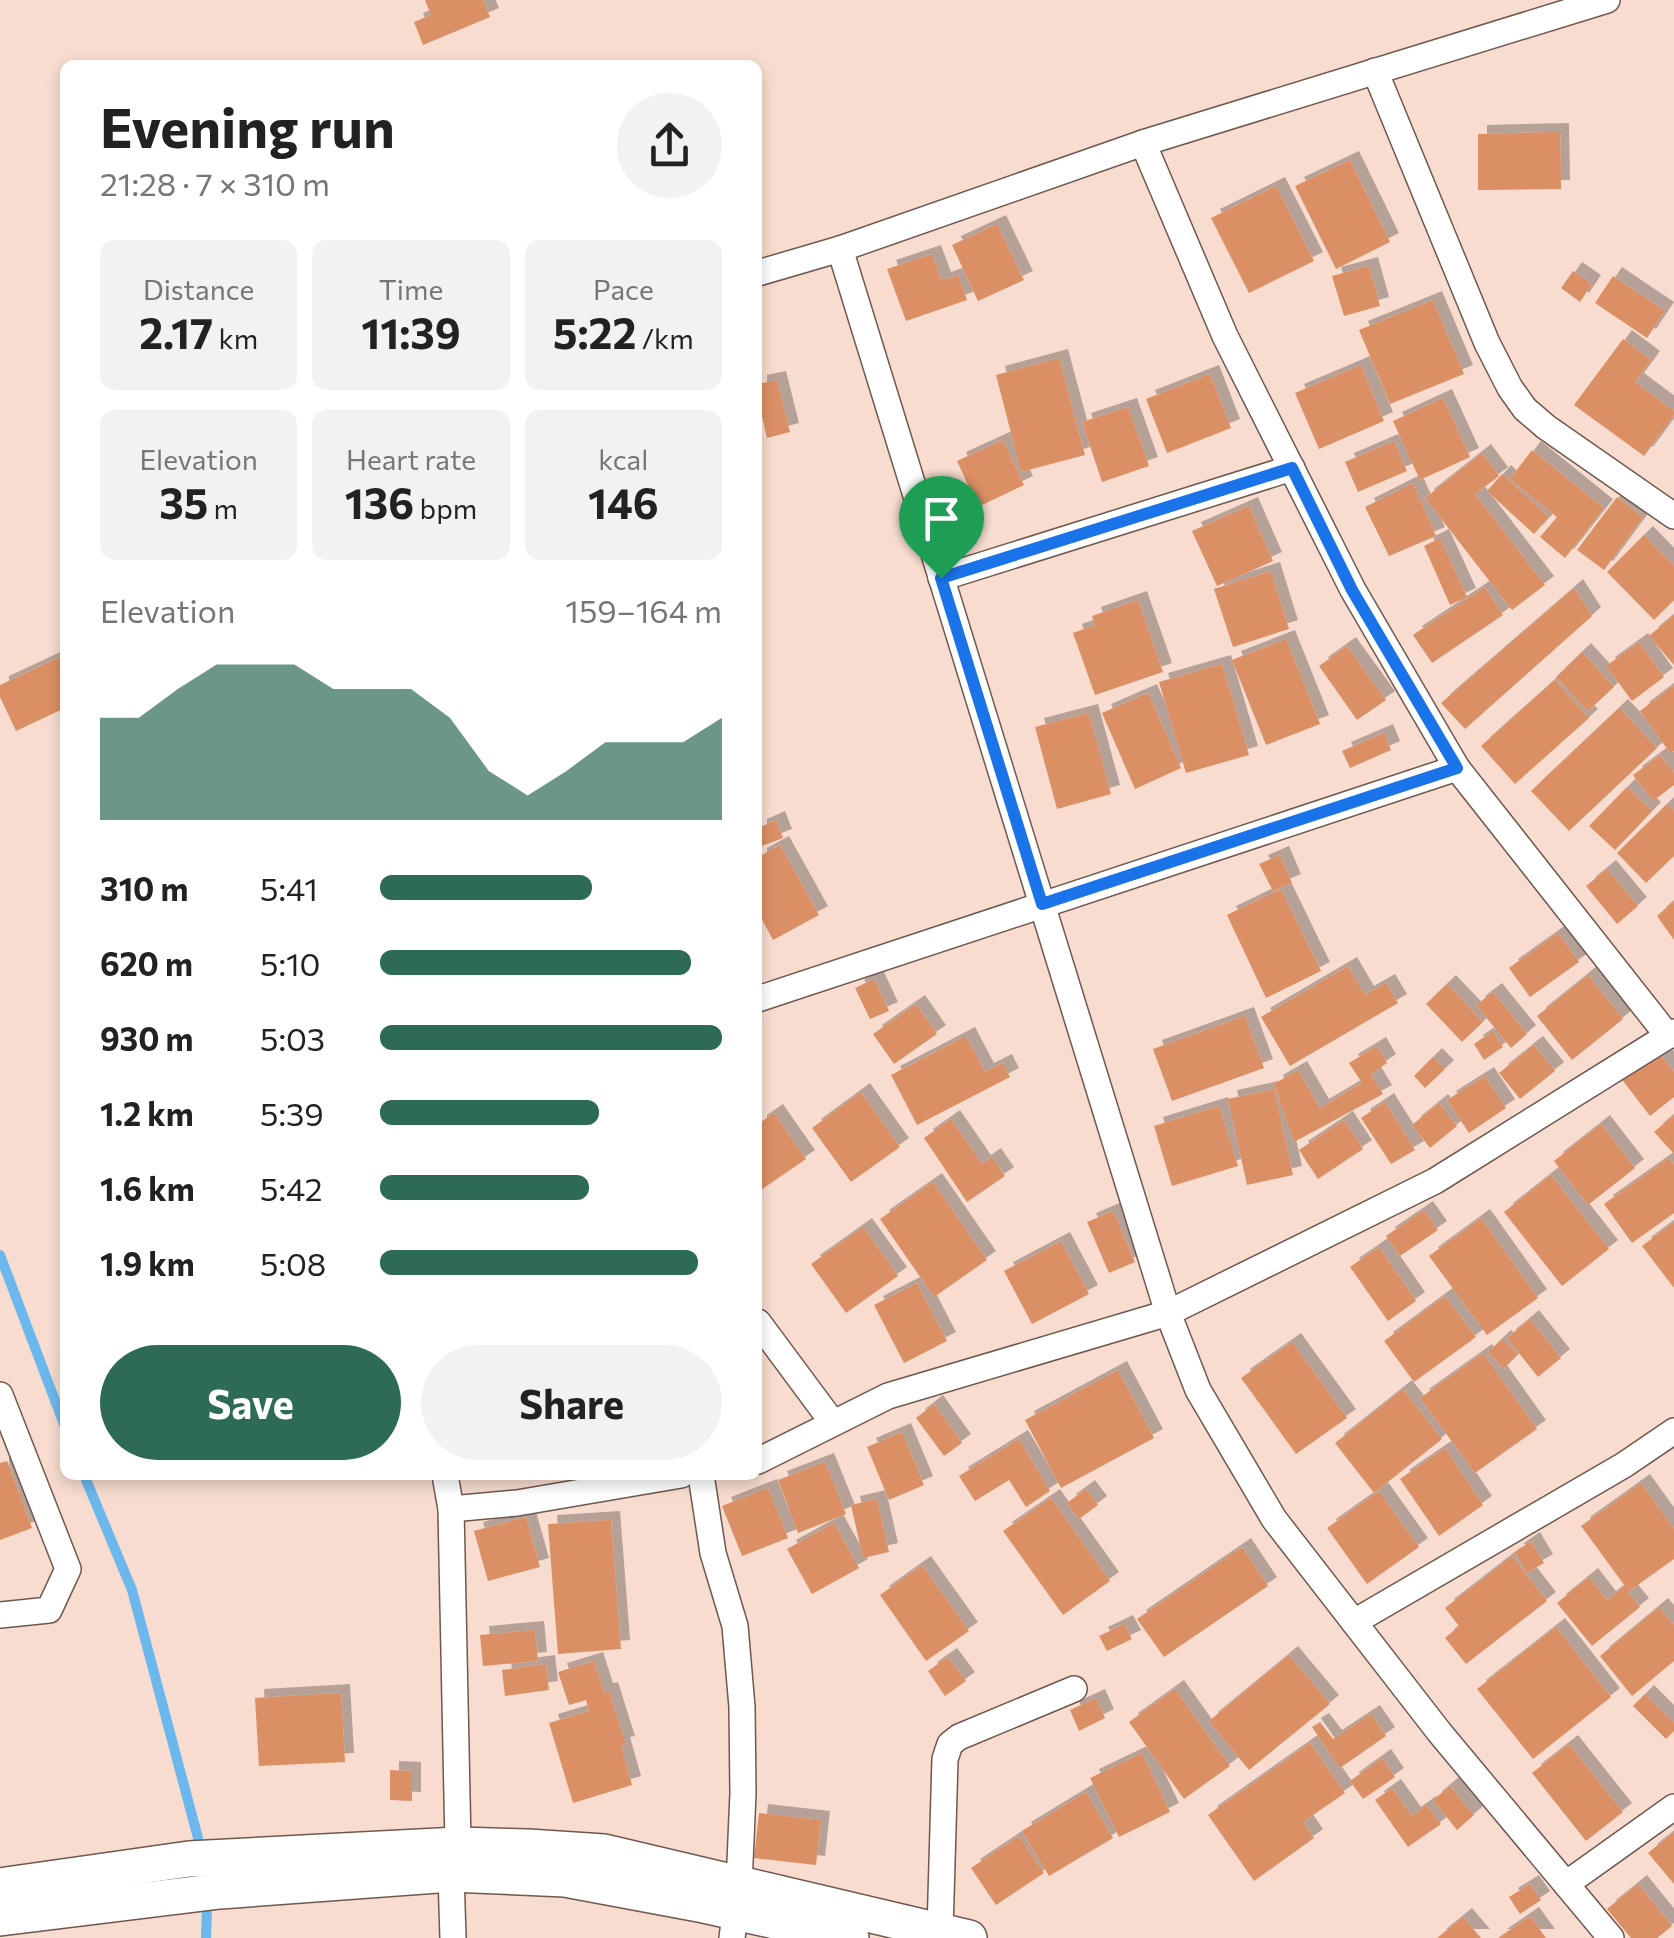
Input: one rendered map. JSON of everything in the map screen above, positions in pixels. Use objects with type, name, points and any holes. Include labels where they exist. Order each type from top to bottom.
[{"type":"main road","points":[[0,1886],[189,1859],[454,1859],[736,1911],[851,1938]]},
{"type":"main road","points":[[0,1918],[454,1859]]},
{"type":"main road","points":[[736,1911],[955,1935]]},
{"type":"street","points":[[762,271],[840,248],[1143,143],[1607,0]]},
{"type":"street","points":[[1375,72],[1487,343],[1510,388],[1525,409],[1546,427],[1674,516]]},
{"type":"street","points":[[762,1458],[888,1396],[1168,1313],[1435,1181],[1671,1034],[1457,768],[1352,590],[1225,336],[1143,143]]},
{"type":"street","points":[[840,248],[1168,1313],[1198,1390],[1274,1518],[1440,1733],[1611,1938]]},
{"type":"street","points":[[941,578],[1292,468]]},
{"type":"street","points":[[762,998],[1457,768]]},
{"type":"street","points":[[762,1327],[832,1423]]},
{"type":"street","points":[[0,1395],[68,1569],[49,1610],[0,1615]]},
{"type":"street","points":[[1354,1622],[1624,1466],[1674,1431]]},
{"type":"street","points":[[447,1480],[454,1938]]},
{"type":"street","points":[[450,1509],[517,1503],[651,1480]]},
{"type":"street","points":[[703,1480],[713,1553],[735,1626],[742,1708],[743,1792],[736,1911]]},
{"type":"street","points":[[955,1935],[945,1759],[950,1744],[1074,1688]]},
{"type":"street","points":[[1566,1884],[1674,1806]]},
{"type":"building","points":[[425,0],[483,0],[490,17],[423,45],[414,22],[431,15]]},
{"type":"building","points":[[1560,132],[1561,189],[1478,190],[1478,134]]},
{"type":"building","points":[[1350,160],[1390,242],[1336,269],[1295,186]]},
{"type":"building","points":[[1276,186],[1314,261],[1249,293],[1211,218]]},
{"type":"building","points":[[997,224],[1024,280],[978,301],[952,245]]},
{"type":"building","points":[[932,254],[942,281],[958,275],[967,300],[906,321],[887,269]]},
{"type":"building","points":[[1369,266],[1380,306],[1344,316],[1332,276]]},
{"type":"building","points":[[1573,271],[1592,284],[1580,302],[1561,288]]},
{"type":"building","points":[[1613,276],[1665,311],[1647,338],[1595,303]]},
{"type":"building","points":[[1433,300],[1464,374],[1390,404],[1359,330]]},
{"type":"building","points":[[1623,339],[1651,360],[1635,382],[1674,411],[1644,456],[1574,405]]},
{"type":"building","points":[[1059,358],[1085,455],[1021,472],[996,375]]},
{"type":"building","points":[[1361,365],[1384,421],[1319,449],[1295,393]]},
{"type":"building","points":[[1210,374],[1231,428],[1167,453],[1146,399]]},
{"type":"building","points":[[777,380],[790,432],[767,438],[762,416],[762,383]]},
{"type":"building","points":[[1443,398],[1470,457],[1420,480],[1393,421]]},
{"type":"building","points":[[1128,407],[1149,466],[1102,482],[1082,422]]},
{"type":"building","points":[[1003,440],[1024,485],[978,507],[957,461]]},
{"type":"building","points":[[1394,441],[1407,471],[1358,492],[1345,462]]},
{"type":"building","points":[[1532,450],[1604,508],[1565,558],[1540,537],[1557,517],[1510,479]]},
{"type":"building","points":[[1482,453],[1499,476],[1475,494],[1545,585],[1512,610],[1425,498]]},
{"type":"building","points":[[1502,474],[1549,517],[1534,534],[1487,491]]},
{"type":"building","points":[[1413,483],[1436,536],[1389,556],[1365,507]]},
{"type":"building","points":[[1617,497],[1643,517],[1604,570],[1577,550]]},
{"type":"building","points":[[1249,506],[1273,561],[1217,586],[1192,531]]},
{"type":"building","points":[[1644,535],[1674,566],[1674,600],[1654,620],[1607,572]]},
{"type":"building","points":[[1440,538],[1467,597],[1450,605],[1424,546]]},
{"type":"building","points":[[1271,571],[1289,629],[1233,647],[1214,589]]},
{"type":"building","points":[[1485,587],[1503,615],[1432,663],[1413,635]]},
{"type":"building","points":[[1574,588],[1592,616],[1465,729],[1441,703]]},
{"type":"building","points":[[1138,600],[1163,672],[1095,695],[1073,633],[1095,625],[1092,616]]},
{"type":"building","points":[[1674,615],[1674,665],[1649,636]]},
{"type":"building","points":[[1286,639],[1320,724],[1266,745],[1232,660]]},
{"type":"building","points":[[1639,642],[1664,677],[1632,701],[1606,666]]},
{"type":"building","points":[[1347,646],[1386,700],[1357,720],[1319,666]]},
{"type":"building","points":[[1582,652],[1614,687],[1588,711],[1556,677]]},
{"type":"building","points":[[60,657],[60,710],[16,731],[0,697],[0,685]]},
{"type":"building","points":[[1222,664],[1249,755],[1186,773],[1159,682]]},
{"type":"building","points":[[1555,680],[1589,718],[1515,784],[1481,746]]},
{"type":"building","points":[[1674,685],[1674,751],[1670,753],[1640,711]]},
{"type":"building","points":[[1148,693],[1181,768],[1135,789],[1102,713]]},
{"type":"building","points":[[1619,708],[1657,748],[1569,831],[1531,791]]},
{"type":"building","points":[[1089,713],[1111,794],[1057,809],[1035,727]]},
{"type":"building","points":[[1384,733],[1391,750],[1350,768],[1342,751]]},
{"type":"building","points":[[1660,755],[1674,773],[1674,785],[1653,801],[1633,775]]},
{"type":"building","points":[[1627,787],[1652,811],[1615,850],[1589,826]]},
{"type":"building","points":[[1667,804],[1674,811],[1674,856],[1646,883],[1617,853]]},
{"type":"building","points":[[776,820],[783,838],[762,846],[762,826]]},
{"type":"building","points":[[780,845],[819,915],[773,940],[762,919],[762,855]]},
{"type":"building","points":[[1280,855],[1292,883],[1273,891],[1259,864]]},
{"type":"building","points":[[1607,869],[1638,906],[1617,924],[1586,886]]},
{"type":"building","points":[[1281,889],[1321,971],[1266,998],[1227,915]]},
{"type":"building","points":[[1674,901],[1674,940],[1657,916]]},
{"type":"building","points":[[1558,933],[1579,962],[1530,997],[1509,968]]},
{"type":"building","points":[[1348,966],[1365,995],[1386,983],[1398,1003],[1290,1066],[1261,1017]]},
{"type":"building","points":[[1588,975],[1623,1019],[1572,1060],[1537,1016]]},
{"type":"building","points":[[874,979],[889,1011],[870,1019],[855,988]]},
{"type":"building","points":[[1447,984],[1483,1022],[1462,1042],[1426,1004]]},
{"type":"building","points":[[1493,992],[1527,1034],[1511,1048],[1476,1005]]},
{"type":"building","points":[[916,1004],[937,1034],[894,1064],[873,1034]]},
{"type":"building","points":[[1245,1016],[1264,1068],[1172,1101],[1153,1049]]},
{"type":"building","points":[[1493,1031],[1503,1047],[1484,1060],[1474,1044]]},
{"type":"building","points":[[966,1036],[985,1072],[1003,1063],[1010,1077],[917,1125],[891,1075]]},
{"type":"building","points":[[1534,1045],[1555,1071],[1520,1099],[1499,1073]]},
{"type":"building","points":[[1377,1046],[1387,1063],[1371,1074],[1383,1094],[1294,1142],[1274,1084],[1298,1070],[1320,1108],[1362,1083],[1349,1063]]},
{"type":"building","points":[[1656,1049],[1674,1072],[1674,1097],[1650,1116],[1620,1077]]},
{"type":"building","points":[[1433,1057],[1445,1069],[1425,1088],[1414,1076]]},
{"type":"building","points":[[1485,1076],[1506,1108],[1469,1133],[1447,1100]]},
{"type":"building","points":[[1274,1089],[1293,1175],[1247,1185],[1228,1099]]},
{"type":"building","points":[[861,1092],[900,1147],[851,1182],[812,1128]]},
{"type":"building","points":[[1385,1102],[1415,1150],[1391,1164],[1361,1118]]},
{"type":"building","points":[[1439,1103],[1457,1126],[1430,1148],[1412,1125]]},
{"type":"building","points":[[1219,1106],[1238,1166],[1172,1186],[1154,1126]]},
{"type":"building","points":[[774,1113],[806,1159],[762,1189],[762,1121]]},
{"type":"building","points":[[1674,1115],[1674,1154],[1654,1132]]},
{"type":"building","points":[[951,1119],[982,1164],[992,1157],[1005,1176],[967,1202],[924,1138]]},
{"type":"building","points":[[1344,1120],[1363,1149],[1318,1179],[1299,1150]]},
{"type":"building","points":[[1601,1124],[1635,1168],[1588,1205],[1554,1161]]},
{"type":"building","points":[[1669,1158],[1674,1165],[1674,1213],[1632,1243],[1604,1204]]},
{"type":"building","points":[[1551,1175],[1609,1249],[1562,1286],[1504,1212]]},
{"type":"building","points":[[933,1182],[987,1260],[934,1297],[880,1219]]},
{"type":"building","points":[[1424,1210],[1438,1230],[1400,1256],[1386,1236]]},
{"type":"building","points":[[1113,1211],[1135,1262],[1109,1273],[1087,1222]]},
{"type":"building","points":[[1481,1218],[1538,1298],[1487,1335],[1429,1256]]},
{"type":"building","points":[[1674,1222],[1674,1288],[1642,1246]]},
{"type":"building","points":[[863,1227],[898,1276],[846,1313],[811,1264]]},
{"type":"building","points":[[1061,1241],[1089,1294],[1032,1324],[1004,1271]]},
{"type":"building","points":[[1379,1247],[1416,1301],[1388,1321],[1350,1267]]},
{"type":"building","points":[[917,1283],[947,1341],[904,1363],[874,1305]]},
{"type":"building","points":[[1445,1296],[1476,1337],[1414,1382],[1384,1341]]},
{"type":"building","points":[[1530,1319],[1561,1358],[1538,1377],[1507,1338]]},
{"type":"building","points":[[1502,1339],[1518,1354],[1504,1369],[1488,1352]]},
{"type":"building","points":[[1292,1342],[1347,1418],[1296,1454],[1241,1378]]},
{"type":"building","points":[[1483,1353],[1537,1429],[1475,1473],[1420,1398]]},
{"type":"building","points":[[1118,1370],[1154,1438],[1061,1488],[1025,1420]]},
{"type":"building","points":[[1403,1389],[1442,1439],[1374,1493],[1335,1443]]},
{"type":"building","points":[[934,1404],[962,1443],[944,1456],[916,1418]]},
{"type":"building","points":[[902,1432],[924,1485],[889,1500],[867,1447]]},
{"type":"building","points":[[1019,1439],[1050,1491],[1026,1507],[1009,1480],[975,1501],[959,1476]]},
{"type":"building","points":[[1445,1448],[1483,1505],[1439,1536],[1400,1479]]},
{"type":"building","points":[[7,1461],[32,1528],[0,1540],[0,1463]]},
{"type":"building","points":[[825,1462],[846,1514],[798,1533],[778,1480]]},
{"type":"building","points":[[1641,1483],[1674,1529],[1674,1559],[1628,1592],[1640,1607],[1592,1646],[1557,1603],[1589,1577],[1607,1600],[1625,1586],[1581,1526]]},
{"type":"building","points":[[768,1488],[788,1538],[742,1556],[722,1506]]},
{"type":"building","points":[[1086,1489],[1098,1505],[1079,1519],[1067,1503]]},
{"type":"building","points":[[1379,1491],[1419,1547],[1367,1584],[1327,1528]]},
{"type":"building","points":[[1051,1498],[1110,1581],[1063,1615],[1003,1531]]},
{"type":"building","points":[[877,1499],[889,1552],[863,1558],[851,1505]]},
{"type":"building","points":[[526,1517],[540,1567],[488,1581],[474,1531]]},
{"type":"building","points":[[611,1520],[621,1649],[558,1654],[548,1524]]},
{"type":"building","points":[[834,1523],[859,1568],[812,1594],[787,1549]]},
{"type":"building","points":[[1531,1541],[1544,1563],[1527,1573],[1515,1552]]},
{"type":"building","points":[[1242,1547],[1268,1586],[1164,1657],[1137,1619]]},
{"type":"building","points":[[1512,1556],[1547,1601],[1466,1664],[1445,1638],[1459,1626],[1445,1608]]},
{"type":"building","points":[[922,1565],[969,1631],[926,1661],[880,1595]]},
{"type":"building","points":[[1659,1607],[1674,1625],[1674,1661],[1632,1696],[1600,1656]]},
{"type":"building","points":[[1124,1624],[1132,1639],[1107,1651],[1099,1636]]},
{"type":"building","points":[[1556,1627],[1611,1697],[1533,1759],[1477,1689]]},
{"type":"building","points":[[535,1630],[538,1661],[483,1666],[480,1635]]},
{"type":"building","points":[[1289,1655],[1330,1704],[1249,1770],[1209,1721]]},
{"type":"building","points":[[948,1657],[966,1681],[945,1696],[928,1671]]},
{"type":"building","points":[[594,1661],[604,1692],[609,1691],[626,1745],[621,1746],[632,1785],[573,1803],[549,1723],[589,1711],[586,1700],[569,1705],[558,1672]]},
{"type":"building","points":[[546,1664],[549,1690],[505,1696],[502,1670]]},
{"type":"building","points":[[1175,1689],[1230,1766],[1184,1799],[1129,1722]]},
{"type":"building","points":[[341,1693],[345,1762],[259,1766],[255,1698]]},
{"type":"building","points":[[1645,1694],[1674,1723],[1674,1731],[1666,1739],[1633,1706]]},
{"type":"building","points":[[1096,1698],[1105,1718],[1079,1731],[1070,1710]]},
{"type":"building","points":[[1371,1714],[1386,1736],[1340,1768],[1312,1727],[1320,1722],[1333,1739]]},
{"type":"building","points":[[1310,1743],[1345,1793],[1303,1822],[1314,1838],[1254,1881],[1208,1815]]},
{"type":"building","points":[[1569,1744],[1623,1812],[1586,1841],[1532,1773]]},
{"type":"building","points":[[1142,1753],[1170,1812],[1119,1837],[1090,1778]]},
{"type":"building","points":[[1382,1758],[1395,1777],[1363,1799],[1350,1781]]},
{"type":"building","points":[[390,1770],[412,1771],[412,1801],[390,1800]]},
{"type":"building","points":[[1450,1786],[1474,1815],[1457,1830],[1433,1800]]},
{"type":"building","points":[[1392,1788],[1412,1816],[1427,1805],[1441,1824],[1408,1847],[1375,1800]]},
{"type":"building","points":[[1086,1792],[1113,1838],[1049,1876],[1022,1831]]},
{"type":"building","points":[[759,1813],[821,1820],[816,1865],[754,1858]]},
{"type":"building","points":[[1674,1832],[1674,1884],[1648,1853]]},
{"type":"building","points":[[1019,1836],[1044,1873],[996,1905],[971,1868]]},
{"type":"building","points":[[1530,1884],[1541,1900],[1520,1914],[1509,1897]]},
{"type":"building","points":[[1638,1884],[1672,1926],[1657,1938],[1631,1938],[1607,1909]]},
{"type":"building","points":[[1530,1916],[1546,1938],[1498,1938]]},
{"type":"building","points":[[1463,1917],[1481,1938],[1437,1938]]},
{"type":"waterway","points":[[0,1255],[60,1414]]},
{"type":"waterway","points":[[86,1480],[132,1590],[198,1838]]},
{"type":"waterway","points":[[206,1938],[207,1909]]},
{"type":"route","points":[[1292,468],[1352,590],[1457,768],[1042,904],[941,578],[1292,468]]}]
